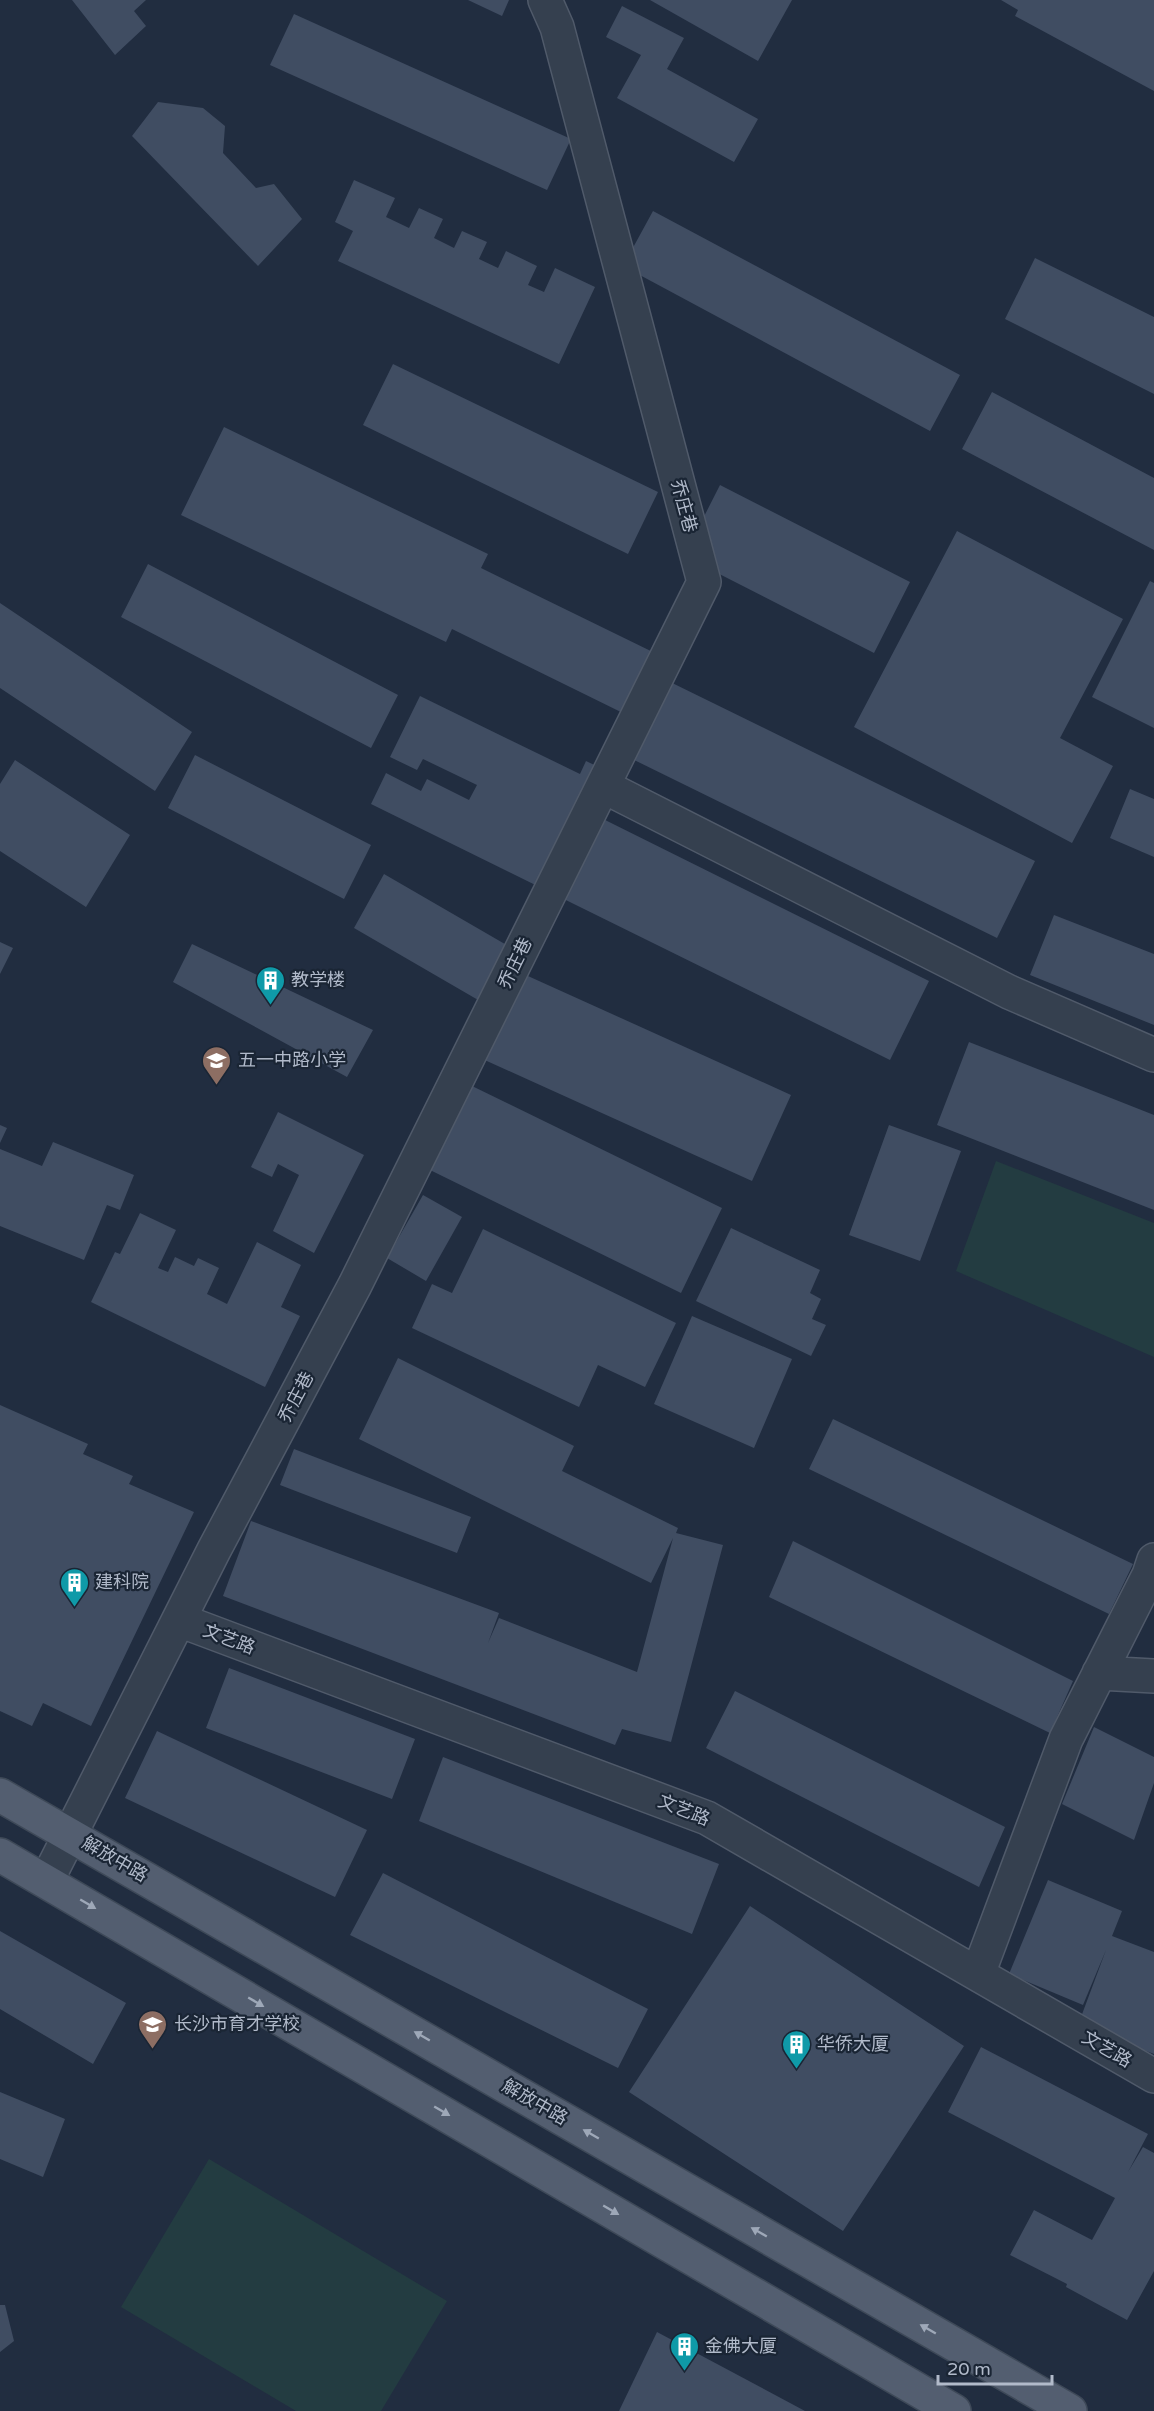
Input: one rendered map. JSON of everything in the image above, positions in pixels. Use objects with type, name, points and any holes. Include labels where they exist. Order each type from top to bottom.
[{"type":"main road","name":"解放中路","points":[[0,1795],[1070,2411]]},
{"type":"main road","points":[[0,1855],[47,1880],[954,2411]]},
{"type":"street","name":"乔庄巷","points":[[47,1880],[179,1620],[355,1285],[704,582],[557,27],[546,0]]},
{"type":"street","points":[[603,786],[1009,992],[1154,1055]]},
{"type":"street","points":[[978,1974],[1066,1738],[1149,1575],[1154,1560]]},
{"type":"street","name":"文艺路","points":[[179,1620],[707,1818],[1154,2076]]},
{"type":"street","points":[[1099,1673],[1154,1676]]},
{"type":"green space","points":[[996,1161],[1154,1223],[1154,1357],[956,1271]]},
{"type":"green space","points":[[209,2159],[447,2301],[381,2411],[296,2411],[121,2307]]},
{"type":"building","points":[[72,0],[146,0],[134,11],[146,26],[115,55]]},
{"type":"building","points":[[468,0],[509,0],[502,16]]},
{"type":"building","points":[[650,0],[792,0],[758,61]]},
{"type":"building","points":[[1001,0],[1154,0],[1154,91],[1015,16],[1018,10]]},
{"type":"building","points":[[622,6],[684,38],[667,69],[758,119],[734,162],[617,98],[641,55],[606,37]]},
{"type":"building","points":[[294,14],[571,139],[547,190],[270,65]]},
{"type":"building","points":[[158,102],[203,108],[225,126],[223,153],[256,188],[274,184],[302,219],[258,266],[132,136]]},
{"type":"building","points":[[354,180],[395,198],[386,217],[409,228],[419,208],[443,219],[434,238],[454,248],[462,231],[487,242],[479,259],[498,268],[506,251],[537,266],[528,285],[544,292],[555,268],[595,287],[559,364],[338,261],[353,231],[335,222]]},
{"type":"building","points":[[653,211],[960,375],[930,431],[623,266]]},
{"type":"building","points":[[1035,258],[1154,317],[1154,394],[1005,319]]},
{"type":"building","points":[[393,364],[658,492],[628,554],[363,425]]},
{"type":"building","points":[[992,392],[1154,478],[1154,550],[962,449]]},
{"type":"building","points":[[224,427],[488,554],[481,568],[661,656],[631,717],[452,629],[446,642],[181,515]]},
{"type":"building","points":[[720,485],[910,582],[874,653],[684,556]]},
{"type":"building","points":[[957,531],[1123,619],[1060,738],[1113,766],[1072,843],[854,727]]},
{"type":"building","points":[[148,564],[398,695],[371,748],[121,617]]},
{"type":"building","points":[[1150,581],[1154,583],[1154,728],[1092,697]]},
{"type":"building","points":[[0,603],[192,732],[155,791],[0,688]]},
{"type":"building","points":[[662,678],[1035,861],[997,938],[624,755]]},
{"type":"building","points":[[420,696],[580,774],[586,761],[609,772],[589,812],[929,981],[890,1060],[371,804],[386,773],[421,791],[427,779],[469,800],[477,785],[423,759],[417,770],[390,757]]},
{"type":"building","points":[[195,755],[371,845],[344,899],[168,808]]},
{"type":"building","points":[[15,760],[130,835],[86,907],[0,851],[0,784]]},
{"type":"building","points":[[1130,789],[1154,799],[1154,857],[1110,838]]},
{"type":"building","points":[[384,874],[515,950],[506,966],[791,1095],[752,1181],[467,1052],[485,1004],[354,928]]},
{"type":"building","points":[[1054,915],[1154,954],[1154,1025],[1030,975]]},
{"type":"building","points":[[0,942],[13,948],[0,974]]},
{"type":"building","name":"教学楼","points":[[192,944],[373,1030],[347,1077],[173,982]]},
{"type":"building","points":[[969,1042],[1154,1115],[1154,1210],[937,1125]]},
{"type":"building","points":[[472,1086],[722,1208],[681,1293],[430,1170]]},
{"type":"building","points":[[278,1112],[364,1155],[314,1253],[273,1231],[299,1175],[278,1164],[272,1177],[251,1167]]},
{"type":"building","points":[[0,1125],[7,1128],[0,1143]]},
{"type":"building","points":[[889,1125],[961,1151],[920,1261],[849,1235]]},
{"type":"building","points":[[53,1142],[134,1175],[120,1210],[107,1205],[84,1260],[0,1226],[0,1149],[42,1166]]},
{"type":"building","points":[[423,1195],[462,1217],[426,1281],[387,1258]]},
{"type":"building","points":[[140,1213],[176,1230],[158,1268],[168,1272],[175,1257],[194,1266],[198,1258],[219,1268],[207,1294],[227,1304],[257,1242],[301,1265],[281,1307],[300,1316],[265,1387],[91,1302],[115,1252],[120,1254]]},
{"type":"building","points":[[731,1228],[820,1270],[810,1293],[821,1299],[812,1319],[826,1325],[811,1356],[696,1301]]},
{"type":"building","points":[[483,1229],[676,1323],[645,1387],[598,1365],[579,1407],[412,1328],[432,1284],[452,1293]]},
{"type":"building","points":[[692,1316],[792,1359],[754,1448],[654,1404]]},
{"type":"building","points":[[398,1358],[574,1446],[562,1471],[678,1528],[676,1533],[723,1545],[671,1742],[622,1729],[615,1745],[223,1596],[251,1521],[499,1613],[488,1643],[499,1618],[637,1672],[673,1538],[651,1583],[359,1439]]},
{"type":"building","name":"建科院","points":[[0,1405],[88,1444],[83,1454],[133,1476],[129,1484],[194,1512],[91,1726],[43,1703],[32,1726],[0,1711]]},
{"type":"building","points":[[833,1419],[1133,1564],[1109,1614],[809,1469]]},
{"type":"building","points":[[294,1449],[471,1517],[457,1553],[280,1485]]},
{"type":"building","points":[[793,1541],[1073,1681],[1050,1733],[769,1597]]},
{"type":"building","points":[[229,1668],[415,1739],[392,1799],[206,1728]]},
{"type":"building","points":[[735,1691],[1005,1827],[979,1887],[706,1748]]},
{"type":"building","points":[[1094,1727],[1154,1757],[1154,1783],[1134,1840],[1062,1804]]},
{"type":"building","points":[[157,1731],[367,1830],[335,1897],[125,1798]]},
{"type":"building","points":[[443,1757],[719,1864],[692,1934],[419,1821]]},
{"type":"building","points":[[383,1873],[648,2009],[618,2068],[350,1935]]},
{"type":"building","points":[[1048,1880],[1122,1911],[1112,1936],[1154,1952],[1154,2054],[1078,2025],[1106,1950],[1083,2005],[1009,1974]]},
{"type":"building","name":"华侨大厦","points":[[750,1906],[964,2046],[843,2231],[629,2092]]},
{"type":"building","points":[[0,1931],[126,2003],[93,2064],[0,2009]]},
{"type":"building","points":[[981,2047],[1148,2134],[1128,2172],[1143,2147],[1154,2153],[1154,2271],[1127,2320],[1066,2287],[1067,2284],[1010,2255],[1034,2210],[1092,2240],[1115,2198],[948,2112]]},
{"type":"building","points":[[0,2092],[65,2119],[43,2177],[0,2159]]},
{"type":"building","points":[[0,2305],[5,2305],[14,2341],[0,2352]]},
{"type":"building","name":"金佛大厦","points":[[657,2332],[805,2411],[619,2411]]},
{"type":"place","name":"教学楼","points":[[270,1006]]},
{"type":"place","name":"五一中路小学","points":[[217,1086]]},
{"type":"place","name":"建科院","points":[[74,1608]]},
{"type":"place","name":"长沙市育才学校","points":[[153,2050]]},
{"type":"place","name":"华侨大厦","points":[[796,2070]]},
{"type":"place","name":"金佛大厦","points":[[684,2372]]}]
